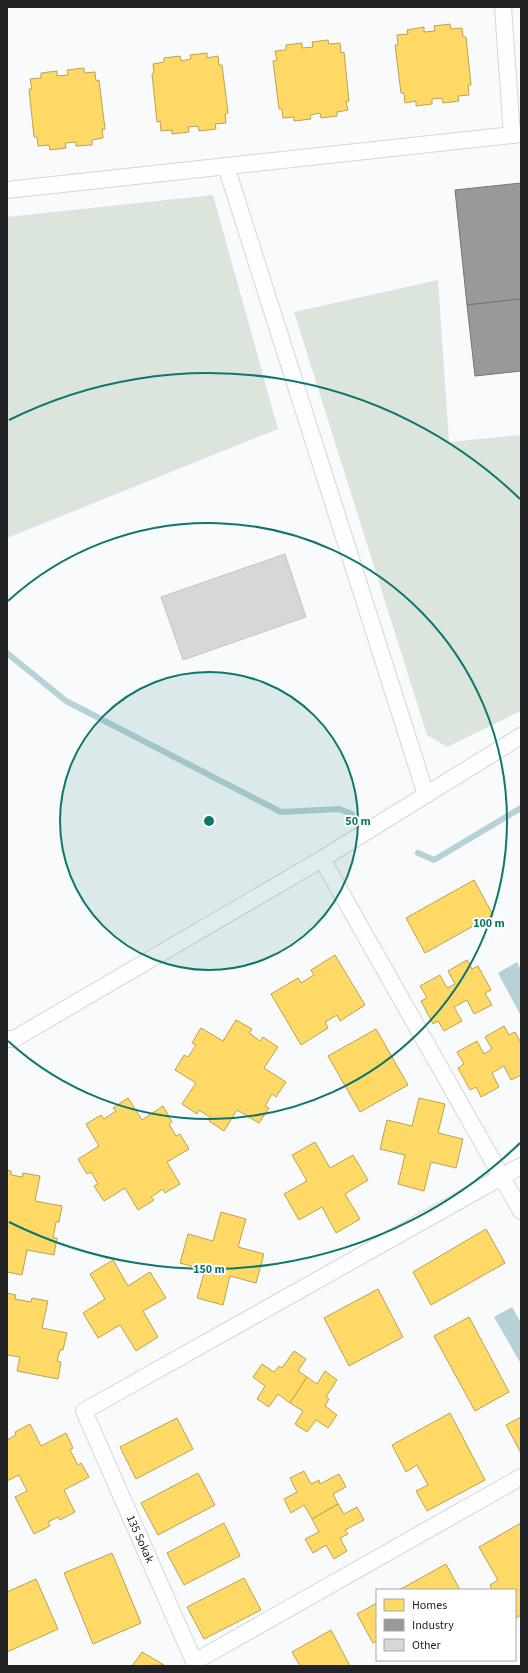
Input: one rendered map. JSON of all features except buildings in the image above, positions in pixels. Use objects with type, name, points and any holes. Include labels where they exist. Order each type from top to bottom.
[{"type":"street","points":[[7,190],[516,135],[503,7]]},
{"type":"street","points":[[226,166],[426,795]]},
{"type":"street","points":[[7,1038],[14,1039],[322,859],[521,736]]},
{"type":"street","points":[[322,859],[521,1211]]},
{"type":"street","points":[[502,1177],[521,1166]]},
{"type":"street","name":"135 Sokak","points":[[195,1664],[84,1411],[502,1177]]},
{"type":"street","points":[[195,1664],[521,1477]]},
{"type":"shaded area","points":[[213,195],[278,429],[7,538],[7,217]]},
{"type":"shaded area","points":[[438,280],[449,442],[521,435],[521,711],[447,747],[427,735],[294,312]]},
{"type":"water","points":[[517,962],[521,970],[521,1016],[498,973]]},
{"type":"water","points":[[512,1307],[521,1323],[521,1364],[494,1317]]},
{"type":"waterway","points":[[7,653],[66,701],[281,812],[339,809],[352,814]]},
{"type":"waterway","points":[[418,853],[434,860],[521,808]]}]
